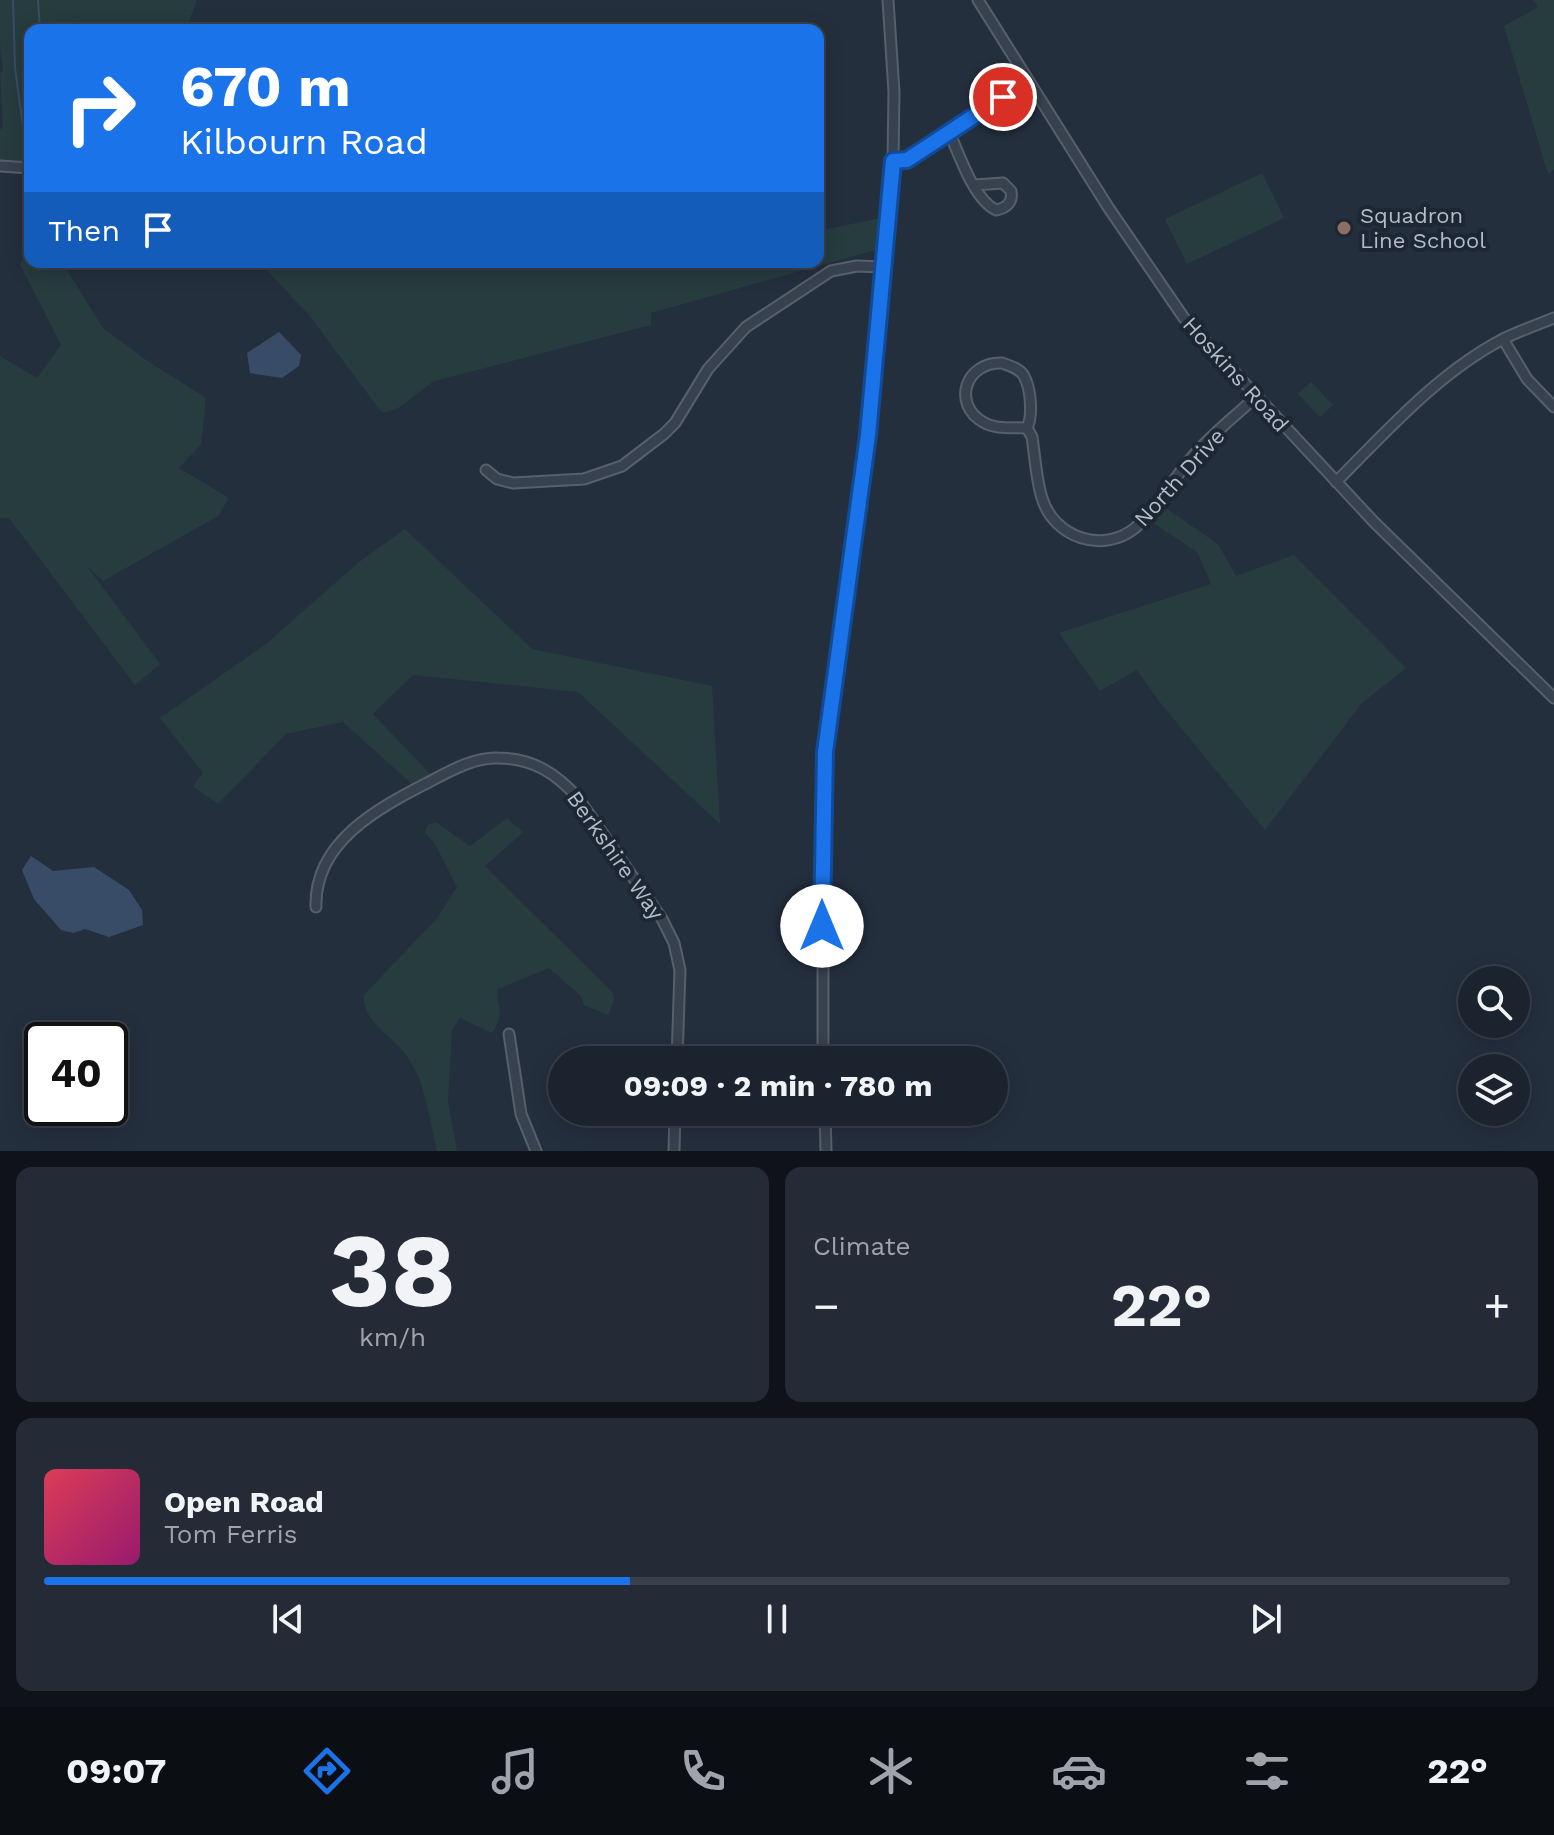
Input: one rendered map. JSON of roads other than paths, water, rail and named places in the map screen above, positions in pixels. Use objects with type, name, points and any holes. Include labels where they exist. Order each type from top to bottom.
[{"type":"street","points":[[823,1046],[825,752],[868,435],[893,161],[894,92],[888,0]]},
{"type":"street","name":"Hoskins Road","points":[[978,0],[1168,297],[1205,343],[1434,583],[1554,698]]},
{"type":"street","points":[[893,161],[907,160],[1028,81]]},
{"type":"street","points":[[949,132],[974,185]]},
{"type":"street","points":[[0,166],[24,168]]},
{"type":"street","points":[[486,470],[497,479],[513,483],[584,479],[622,466],[675,423],[708,369],[746,327],[831,271],[857,266],[883,267]]},
{"type":"street","points":[[1336,482],[1418,400],[1460,367],[1503,339],[1554,318]]},
{"type":"street","points":[[1503,339],[1527,379],[1554,407]]},
{"type":"street","name":"North Drive","points":[[1002,363],[1015,367],[1024,376],[1032,419],[1027,428],[997,427],[984,423],[974,415],[965,391],[976,370],[984,364],[1002,363]]},
{"type":"street","name":"North Drive","points":[[1027,428],[1032,437],[1042,498],[1056,523],[1067,532],[1088,541],[1112,540],[1139,525],[1195,454],[1256,397]]},
{"type":"street","name":"Berkshire Way","points":[[316,907],[315,886],[327,862],[354,828],[370,814],[472,762],[501,757],[539,766],[564,782],[578,798],[668,930],[680,970],[677,1046]]},
{"type":"street","points":[[509,1034],[521,1114],[536,1151]]},
{"type":"street","points":[[674,1151],[675,1126]]},
{"type":"street","points":[[825,1126],[826,1151]]},
{"type":"water","points":[[279,332],[301,355],[299,366],[282,378],[250,373],[247,353]]},
{"type":"water","points":[[31,856],[53,871],[94,867],[129,890],[142,910],[143,925],[109,937],[85,929],[73,933],[61,930],[34,899],[22,870]]},
{"type":"waterway","points":[[13,0],[15,68],[24,134]]},
{"type":"waterway","points":[[38,0],[40,24]]},
{"type":"place","name":"Squadron Line School","points":[[1344,228]]}]
